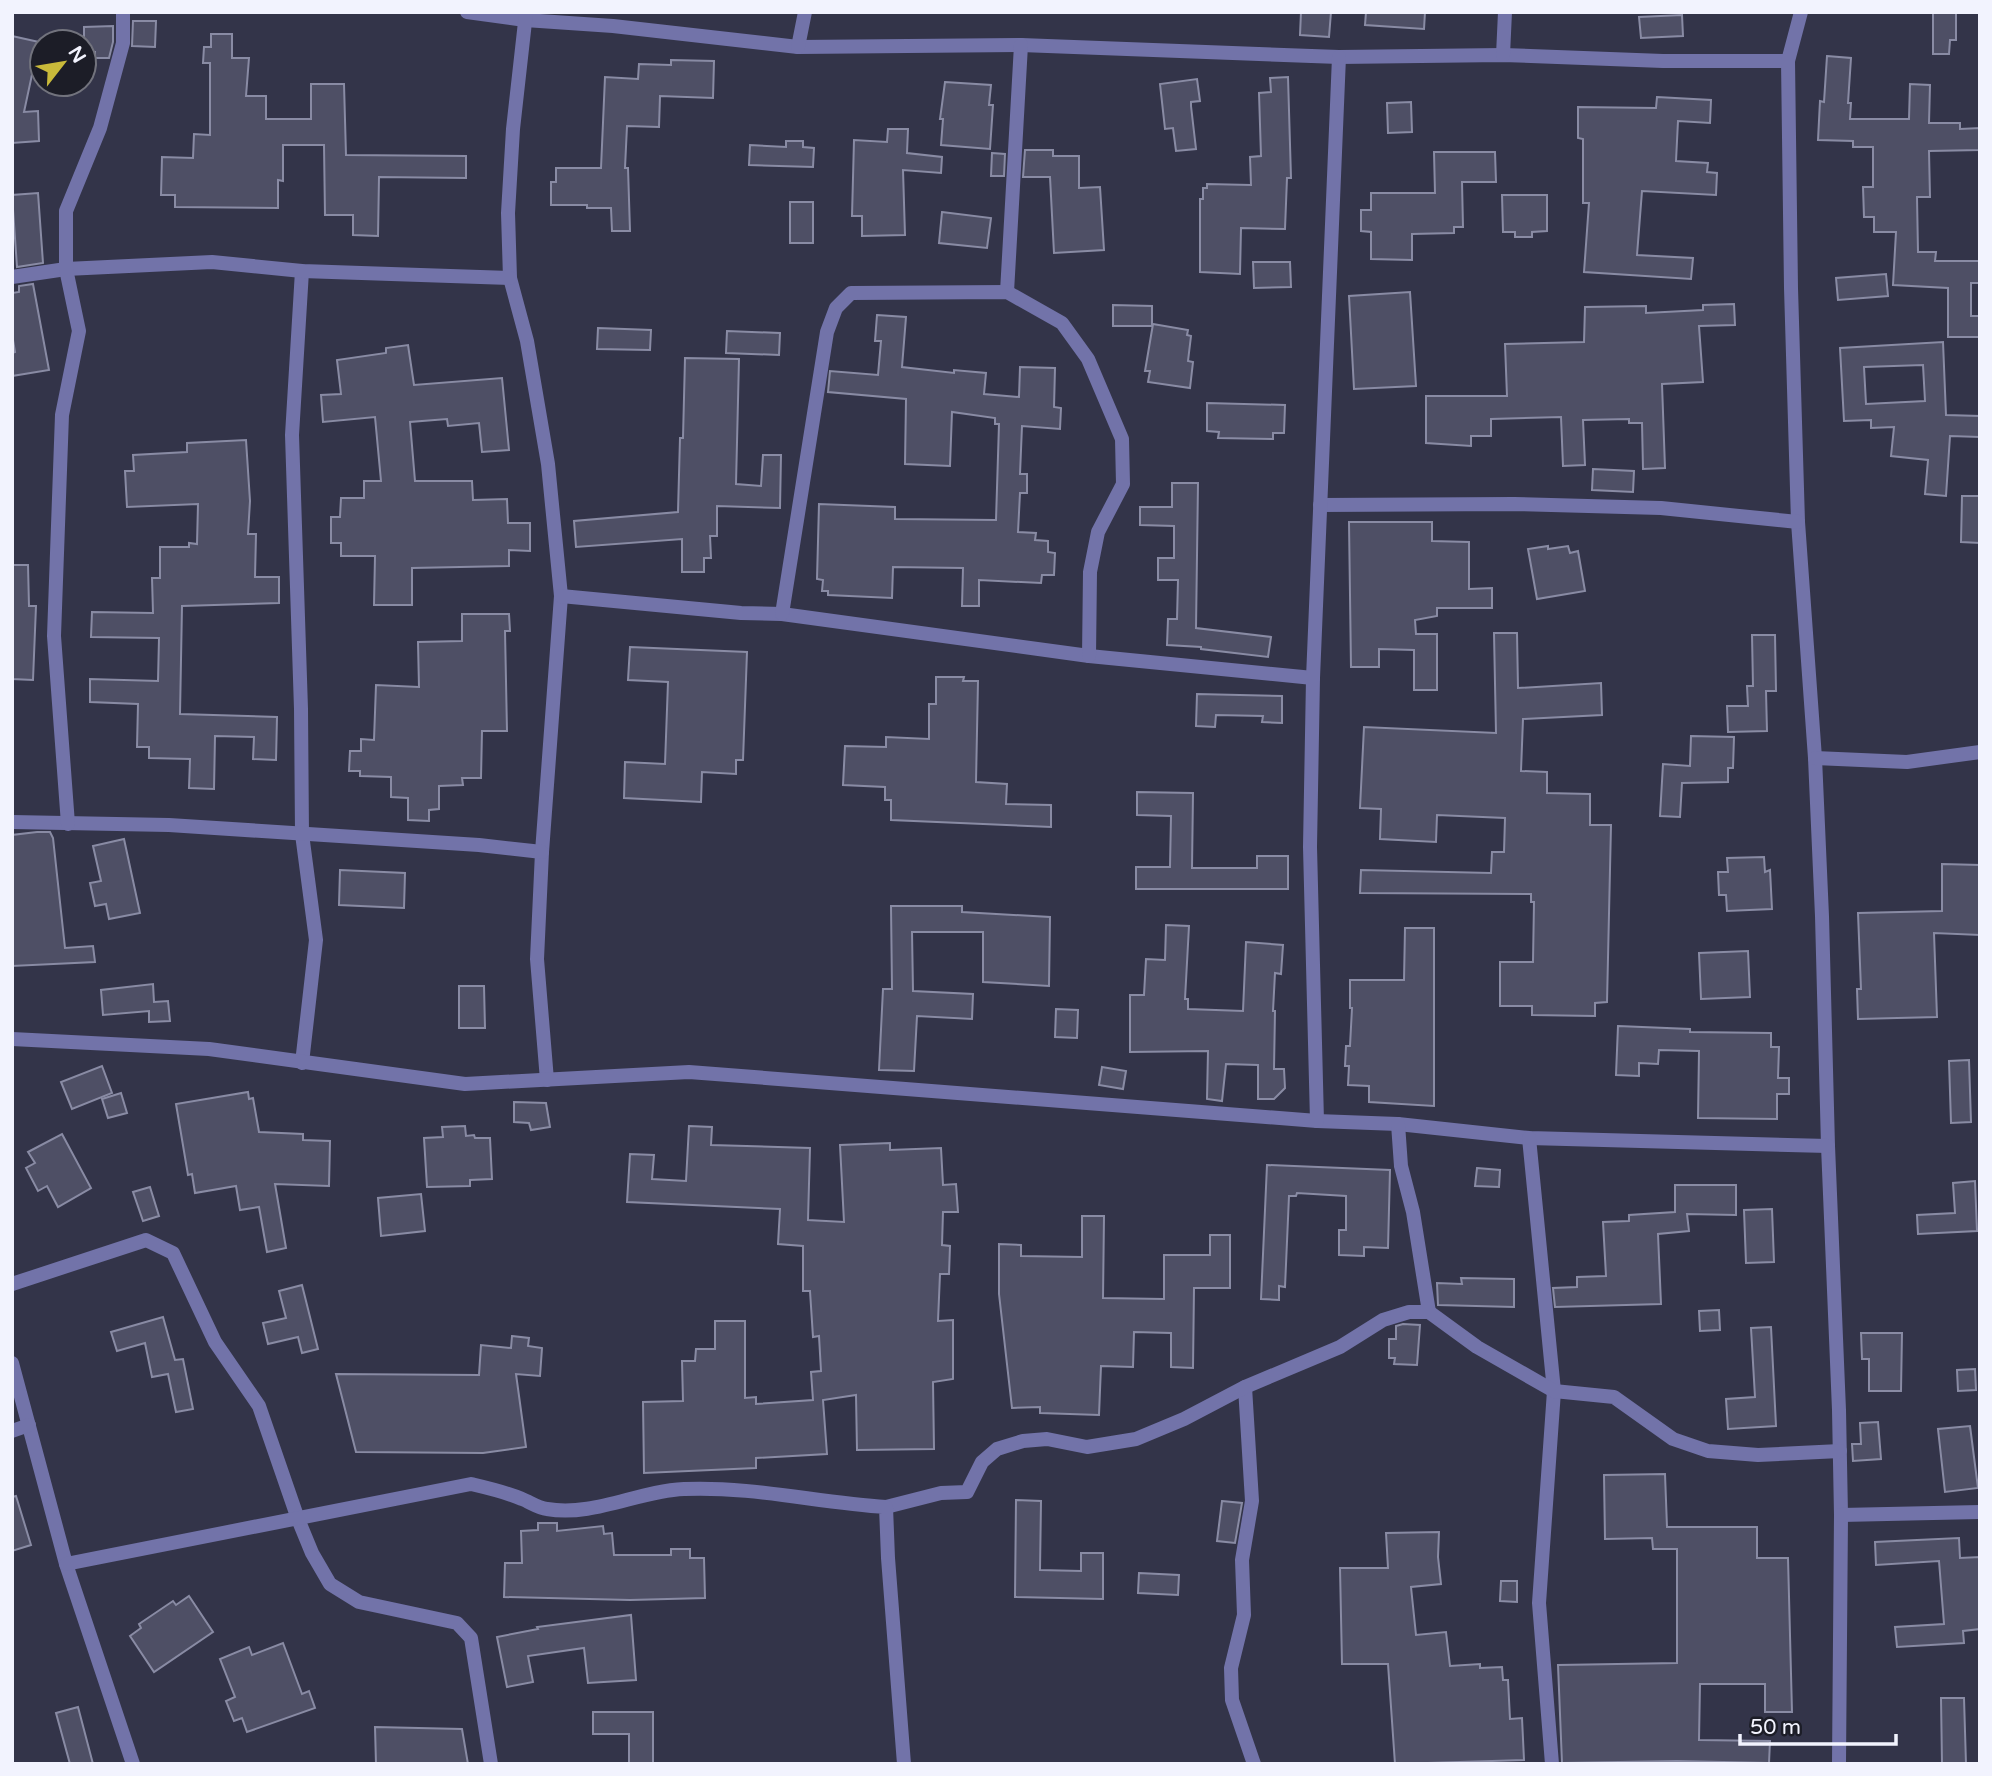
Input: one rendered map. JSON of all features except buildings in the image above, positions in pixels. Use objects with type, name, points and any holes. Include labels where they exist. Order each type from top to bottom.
[{"type":"street","points":[[68,824],[54,636],[62,415],[79,331],[66,269],[66,211],[100,128],[123,43],[123,12]]},
{"type":"street","points":[[467,12],[525,16],[798,47],[1021,45],[1339,57],[1503,55],[1663,61],[1788,61]]},
{"type":"street","points":[[798,47],[805,12]]},
{"type":"street","points":[[1503,55],[1505,12]]},
{"type":"street","points":[[1801,12],[1788,61],[1791,288],[1798,522],[1815,758],[1822,916],[1840,1451],[1842,1515],[1839,1764]]},
{"type":"street","points":[[525,16],[513,129],[508,213],[509,278],[527,341],[548,464],[561,596],[537,959],[547,1080]]},
{"type":"street","points":[[1007,292],[1021,45]]},
{"type":"street","points":[[1317,1121],[1310,847],[1313,677],[1339,57]]},
{"type":"street","points":[[12,276],[66,269],[212,262],[302,271],[509,278]]},
{"type":"street","points":[[302,271],[292,435],[301,709],[302,834],[316,940],[302,1063]]},
{"type":"street","points":[[782,614],[827,332],[836,308],[851,293],[1007,292],[1062,323],[1088,359],[1122,439],[1123,484],[1098,532],[1090,572],[1089,656]]},
{"type":"street","points":[[1320,505],[1514,503],[1661,508],[1798,522]]},
{"type":"street","points":[[561,596],[741,613],[782,614],[1089,656],[1313,677]]},
{"type":"street","points":[[1815,758],[1907,762],[1980,752]]},
{"type":"street","points":[[12,822],[169,825],[542,852]]},
{"type":"street","points":[[12,1039],[209,1049],[465,1084],[689,1072],[1317,1121],[1398,1124],[1529,1138],[1828,1146]]},
{"type":"street","points":[[1398,1124],[1401,1166],[1413,1212],[1429,1312]]},
{"type":"street","points":[[1529,1138],[1554,1391],[1539,1603],[1552,1764]]},
{"type":"street","points":[[12,1284],[146,1240],[173,1253],[215,1342],[259,1406],[298,1518],[312,1553],[330,1584],[359,1602],[457,1623],[471,1638],[491,1764]]},
{"type":"street","points":[[66,1564],[471,1484],[521,1498],[545,1509],[576,1511],[682,1489],[770,1493],[886,1507],[941,1493],[967,1492],[982,1462],[998,1449],[1023,1441],[1047,1439],[1087,1447],[1136,1439],[1184,1419],[1245,1387],[1340,1347],[1383,1320],[1409,1312],[1429,1312],[1477,1347],[1554,1391],[1614,1397],[1673,1438],[1708,1451],[1758,1455],[1840,1451]]},
{"type":"street","points":[[12,1363],[66,1564],[134,1764]]},
{"type":"street","points":[[1245,1387],[1252,1501],[1242,1560],[1244,1615],[1231,1668],[1232,1700],[1254,1764]]},
{"type":"street","points":[[12,1431],[29,1426]]},
{"type":"street","points":[[886,1507],[904,1764]]},
{"type":"street","points":[[1842,1515],[1980,1512]]}]
